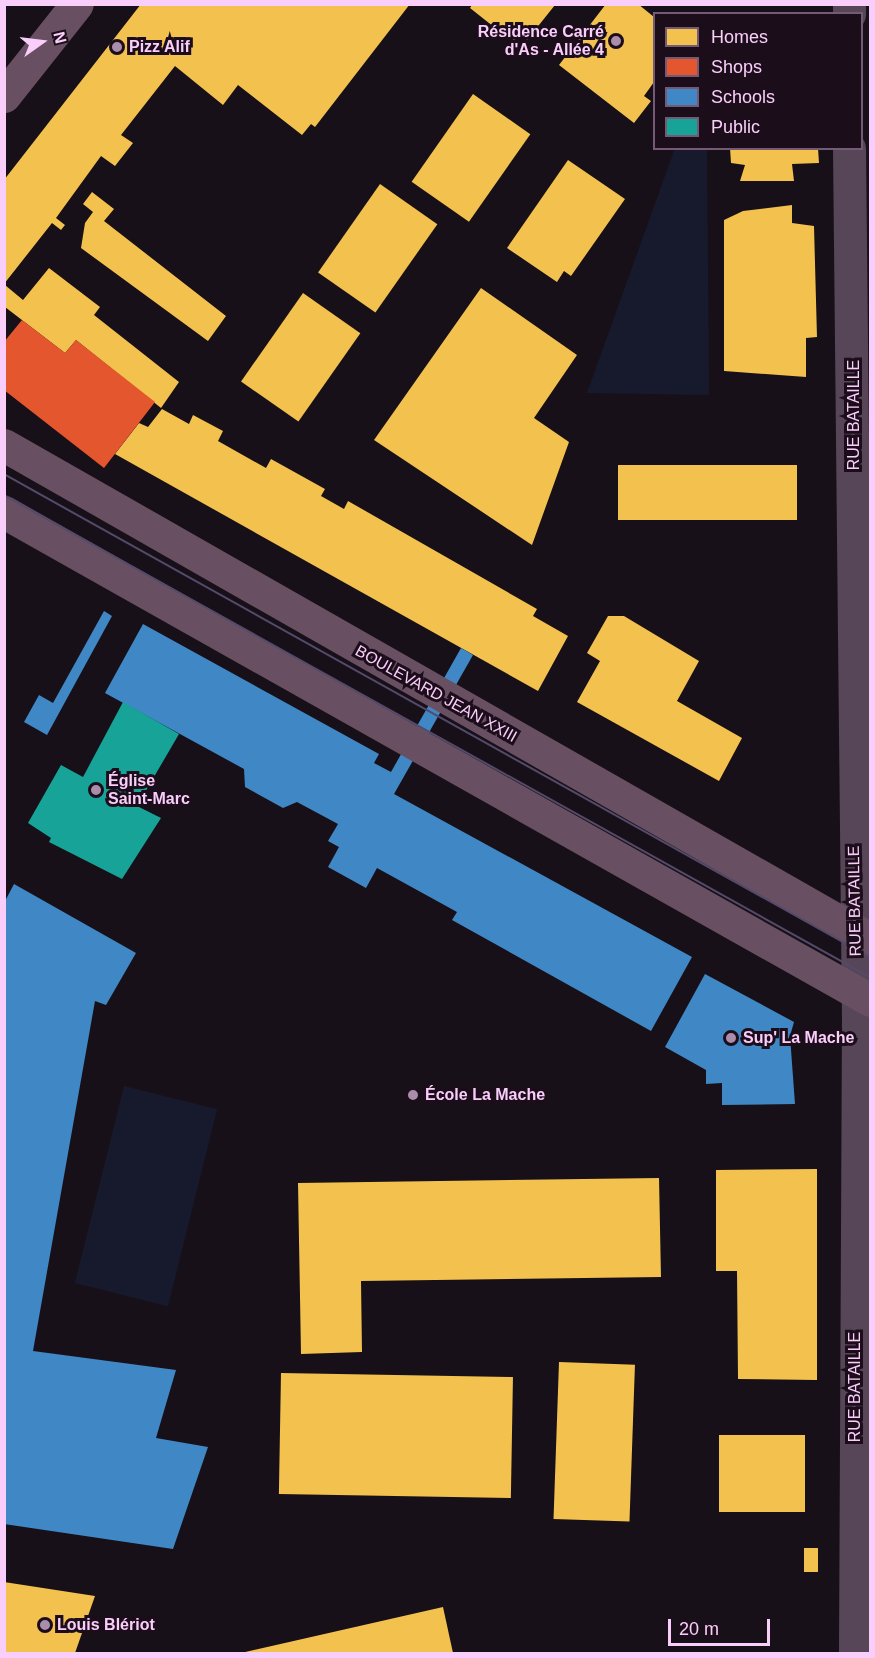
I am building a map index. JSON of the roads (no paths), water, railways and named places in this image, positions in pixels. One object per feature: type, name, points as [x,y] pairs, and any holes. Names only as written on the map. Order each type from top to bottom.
[{"type":"main road","points":[[4,96],[77,4]]},
{"type":"main road","name":"BOULEVARD JEAN XXIII","points":[[4,445],[863,934]]},
{"type":"main road","points":[[4,512],[863,995]]},
{"type":"street","name":"RUE BATAILLE","points":[[849,150],[863,934],[855,1653]]},
{"type":"tram line","points":[[4,474],[870,957]]},
{"type":"tram line","points":[[4,495],[870,977]]},
{"type":"place","name":"Résidence Carré d'As - Allée 4","points":[[616,41]]},
{"type":"place","name":"Pizz Alif","points":[[117,47]]},
{"type":"place","name":"Église Saint-Marc","points":[[96,790]]},
{"type":"place","name":"Sup' La Mache","points":[[731,1038]]},
{"type":"place","name":"École La Mache","points":[[413,1095]]},
{"type":"place","name":"Louis Blériot","points":[[45,1625]]}]
